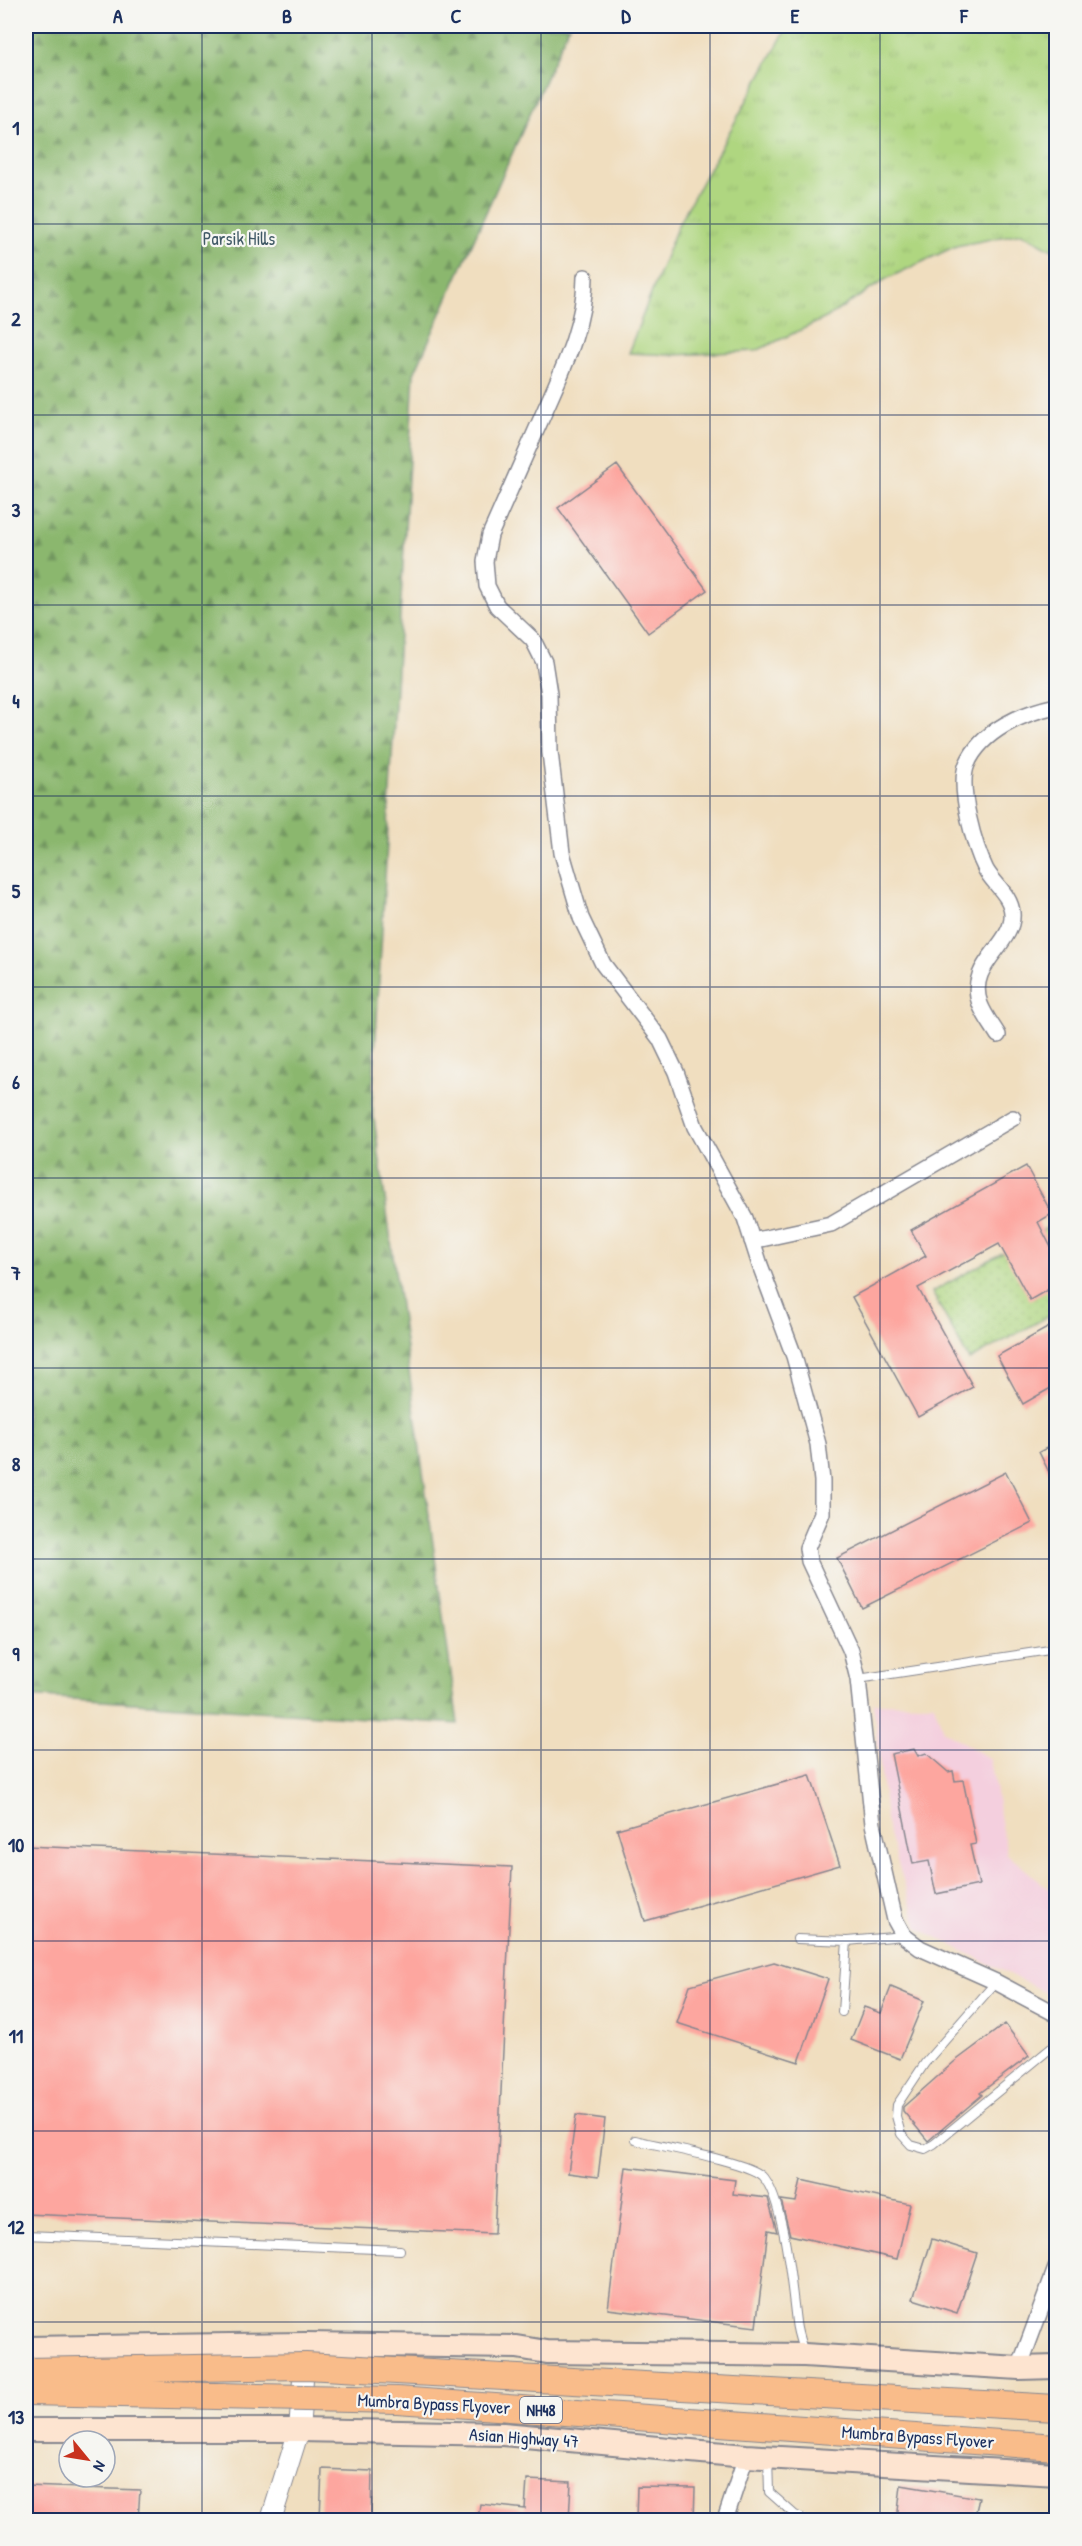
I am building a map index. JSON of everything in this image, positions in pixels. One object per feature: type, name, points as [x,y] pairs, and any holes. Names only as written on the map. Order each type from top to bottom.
[{"type":"highway","name":"Mumbra Bypass Flyover","points":[[26,2371],[306,2366],[1056,2408]]},
{"type":"highway","name":"Mumbra Bypass Flyover","points":[[26,2392],[397,2400],[1056,2447]]},
{"type":"main road","points":[[26,2348],[305,2344],[517,2346],[548,2352],[804,2355],[1019,2368],[1056,2367]]},
{"type":"main road","name":"Asian Highway 47","points":[[26,2430],[299,2430],[503,2434],[746,2456],[1056,2474]]},
{"type":"street","points":[[585,277],[585,294],[570,349],[490,535],[485,561],[487,586],[497,606],[534,640],[544,662],[549,694],[550,752],[562,853],[581,918],[603,964],[660,1039],[676,1072],[695,1127],[745,1218],[794,1356],[818,1444],[822,1481],[822,1513],[807,1548],[809,1561],[851,1651],[858,1679],[873,1824],[895,1920],[904,1935],[920,1948],[996,1982],[1056,2014]]},
{"type":"street","points":[[998,1035],[980,1003],[978,990],[980,974],[988,958],[1008,932],[1012,910],[987,871],[971,830],[964,780],[967,765],[974,752],[995,731],[1024,715],[1056,706]]},
{"type":"street","points":[[752,1242],[831,1224],[1013,1118]]},
{"type":"street","points":[[1019,2368],[1056,2268]]},
{"type":"street","points":[[271,2520],[299,2430],[305,2344]]},
{"type":"street","points":[[725,2520],[746,2456]]},
{"type":"lane","points":[[858,1679],[1056,1649]]},
{"type":"lane","points":[[797,1939],[847,1941],[904,1935]]},
{"type":"lane","points":[[842,2012],[847,1941]]},
{"type":"lane","points":[[996,1982],[925,2063],[901,2097],[897,2105],[898,2125],[911,2145],[925,2149],[934,2144],[1056,2044]]},
{"type":"lane","points":[[635,2140],[745,2166],[762,2176],[773,2194],[779,2216],[796,2325],[804,2355]]},
{"type":"lane","points":[[26,2235],[400,2250]]},
{"type":"lane","points":[[768,2457],[770,2492],[795,2515],[807,2520]]},
{"type":"shaded area","points":[[873,1703],[934,1704],[943,1730],[990,1759],[1007,1854],[1056,1895],[1056,1998],[918,1928],[887,1828]]},
{"type":"green space","name":"Parsik Hills","points":[[26,26],[569,26],[414,374],[372,1104],[458,1724],[26,1696]]},
{"type":"green space","points":[[788,26],[1056,26],[1056,252],[1022,233],[956,246],[886,279],[826,318],[756,351],[674,355],[628,353],[678,225]]},
{"type":"green space","points":[[1056,1223],[1056,1312],[969,1360],[932,1292]]},
{"type":"building","points":[[617,465],[707,590],[648,633],[558,508]]},
{"type":"building","points":[[1026,1166],[1052,1214],[1038,1222],[1056,1257],[1056,1285],[1030,1300],[999,1244],[918,1288],[973,1387],[918,1417],[852,1297],[926,1256],[911,1230]]},
{"type":"building","points":[[1056,1323],[1056,1385],[1023,1404],[997,1356]]},
{"type":"building","points":[[1056,1443],[1056,1486],[1039,1452]]},
{"type":"building","points":[[1006,1472],[1032,1523],[862,1608],[837,1558]]},
{"type":"building","points":[[914,1749],[918,1756],[926,1753],[948,1772],[953,1771],[955,1781],[963,1780],[976,1844],[970,1845],[979,1885],[936,1894],[929,1861],[913,1864],[891,1754]]},
{"type":"building","points":[[810,1775],[840,1865],[645,1921],[617,1829]]},
{"type":"building","points":[[26,1846],[512,1867],[494,2234],[26,2214]]},
{"type":"building","points":[[774,1962],[828,1979],[799,2062],[677,2023],[690,1985]]},
{"type":"building","points":[[891,1987],[924,2001],[900,2059],[851,2040],[864,2007],[881,2013]]},
{"type":"building","points":[[1005,2024],[1029,2056],[980,2093],[982,2095],[928,2141],[903,2111],[903,2107],[954,2062]]},
{"type":"building","points":[[576,2115],[605,2119],[598,2177],[568,2173]]},
{"type":"building","points":[[626,2167],[735,2180],[733,2194],[768,2198],[777,2232],[768,2230],[756,2327],[608,2309]]},
{"type":"building","points":[[801,2180],[910,2204],[897,2259],[790,2235],[781,2200],[796,2202]]},
{"type":"building","points":[[932,2239],[977,2253],[957,2313],[913,2299]]},
{"type":"building","points":[[322,2469],[372,2471],[371,2519],[320,2518]]},
{"type":"building","points":[[527,2480],[571,2482],[569,2520],[478,2520],[480,2504],[525,2509]]},
{"type":"building","points":[[901,2485],[979,2498],[974,2520],[897,2520]]},
{"type":"building","points":[[26,2486],[57,2487],[57,2489],[140,2490],[138,2520],[26,2517]]},
{"type":"building","points":[[637,2487],[695,2488],[694,2520],[636,2520]]}]
